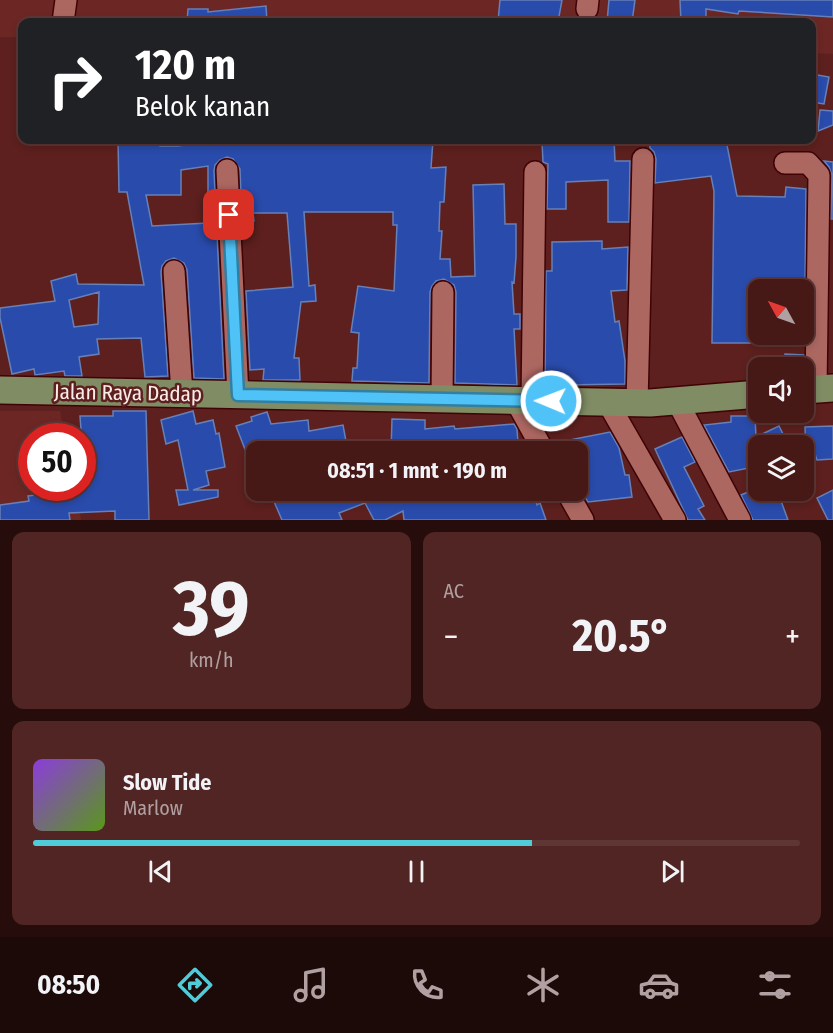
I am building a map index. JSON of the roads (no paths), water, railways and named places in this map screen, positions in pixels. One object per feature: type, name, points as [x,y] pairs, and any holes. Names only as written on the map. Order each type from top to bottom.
[{"type":"main road","name":"Jalan Raya Dadap","points":[[0,390],[608,403],[676,401],[748,395]]},
{"type":"street","points":[[64,18],[66,0]]},
{"type":"street","points":[[637,403],[643,159]]},
{"type":"street","points":[[785,163],[808,163],[819,175],[818,389]]},
{"type":"street","points":[[227,170],[238,395]]},
{"type":"street","points":[[535,171],[524,401],[540,441]]},
{"type":"street","points":[[174,271],[182,394]]},
{"type":"street","points":[[442,399],[443,292]]},
{"type":"street","points":[[676,401],[740,520]]},
{"type":"street","points":[[608,403],[675,520]]},
{"type":"street","points":[[572,501],[583,520]]}]
